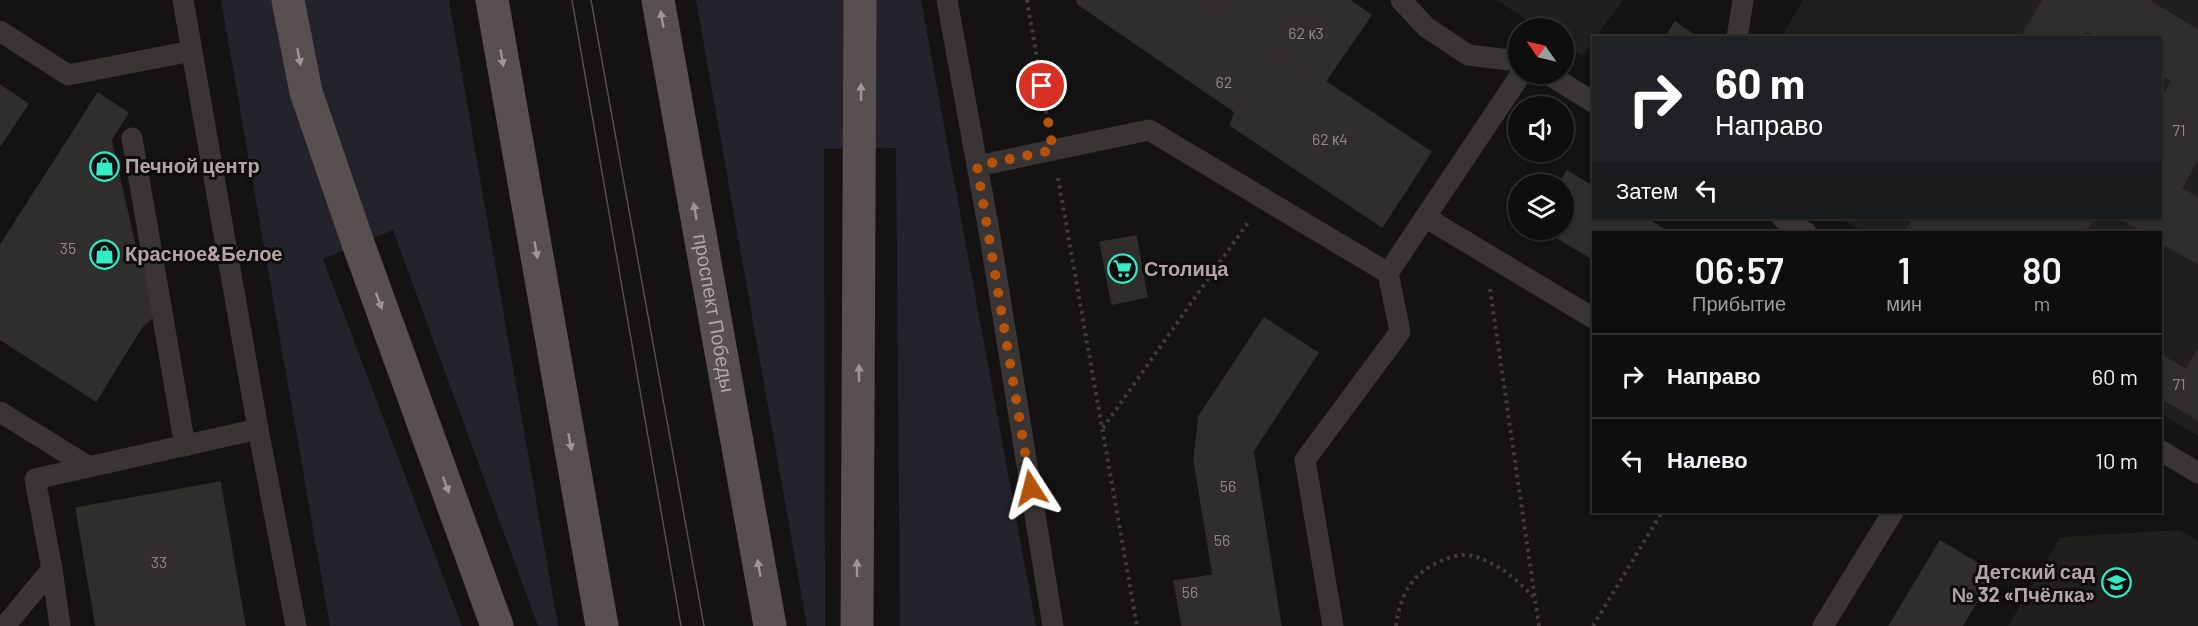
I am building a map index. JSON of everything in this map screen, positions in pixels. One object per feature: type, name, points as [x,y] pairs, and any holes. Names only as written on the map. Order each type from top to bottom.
[{"type":"main road","points":[[288,0],[306,92],[359,246],[497,626]]},
{"type":"main road","points":[[492,0],[602,626]]},
{"type":"main road","name":"проспект Победы","points":[[658,0],[770,626]]},
{"type":"main road","points":[[856,626],[861,150],[860,0]]},
{"type":"lane","points":[[183,0],[258,429],[296,626]]},
{"type":"lane","points":[[947,0],[977,166],[1053,626]]},
{"type":"lane","points":[[1401,0],[1426,27],[1468,56],[1508,60]]},
{"type":"lane","points":[[1737,36],[1743,0]]},
{"type":"lane","points":[[0,31],[68,75],[192,51]]},
{"type":"lane","points":[[1333,626],[1305,460],[1400,332],[1388,273],[1514,84]]},
{"type":"lane","points":[[1564,84],[1592,101]]},
{"type":"lane","points":[[977,166],[1149,130],[1388,273]]},
{"type":"lane","points":[[132,138],[185,446]]},
{"type":"lane","points":[[1425,217],[1592,317]]},
{"type":"lane","points":[[1784,219],[1804,231]]},
{"type":"lane","points":[[0,412],[89,467]]},
{"type":"lane","points":[[60,626],[35,479],[258,429]]},
{"type":"lane","points":[[2162,451],[2198,473]]},
{"type":"lane","points":[[1823,626],[1892,513]]},
{"type":"lane","points":[[5,626],[51,569]]},
{"type":"path","points":[[1027,0],[1137,626]]},
{"type":"path","points":[[1102,428],[1264,199]]},
{"type":"path","points":[[1484,252],[1539,626]]},
{"type":"path","points":[[1593,626],[1661,513]]},
{"type":"path","points":[[1396,626],[1398,608],[1410,583],[1426,567],[1454,556],[1472,556],[1499,567],[1535,598]]},
{"type":"shaded area","points":[[221,0],[449,0],[558,626],[538,626],[393,230],[323,259],[462,626],[330,626]]},
{"type":"shaded area","points":[[696,0],[921,0],[1036,626],[900,626],[896,148],[824,149],[825,626],[807,626]]},
{"type":"shaded area","points":[[1496,0],[1623,0],[1597,36],[1592,36],[1592,42],[1582,56],[1574,51],[1574,18],[1524,18]]},
{"type":"shaded area","points":[[1803,0],[2198,0],[2198,436],[2162,414],[2162,231],[1862,231],[1841,219],[2162,219],[2162,36],[1782,36]]},
{"type":"shaded area","name":"Детский сад № 32 «Пчёлка»","points":[[2180,530],[2198,541],[2198,626],[2008,626],[2060,537]]},
{"type":"building","points":[[1077,0],[1205,0],[1280,51],[1235,112],[1078,4]]},
{"type":"building","points":[[1205,0],[1349,0],[1371,15],[1325,82]]},
{"type":"building","points":[[2043,0],[2148,0],[2198,30],[2198,159],[2181,188],[2198,198],[2198,264],[2162,243],[2162,231],[2143,231],[2121,219],[2162,219],[2162,98],[2172,81],[2162,75],[2162,36],[2096,36],[2086,30],[2083,36],[2022,36]]},
{"type":"building","points":[[1675,22],[1695,36],[1666,36]]},
{"type":"building","points":[[1280,51],[1431,152],[1382,227],[1230,125],[1235,112]]},
{"type":"building","points":[[0,85],[28,104],[0,146]]},
{"type":"building","points":[[98,93],[128,113],[111,140],[136,250],[152,270],[156,314],[141,328],[96,401],[0,339],[0,246]]},
{"type":"building","points":[[1574,175],[1592,186],[1592,219],[1646,219],[1667,231],[1592,231],[1592,258],[1561,240],[1574,240]]},
{"type":"building","points":[[1913,219],[2093,219],[2086,231],[1906,231]]},
{"type":"building","points":[[1136,236],[1147,297],[1112,304],[1100,242]]},
{"type":"building","points":[[1264,318],[1318,353],[1253,451],[1281,626],[1182,626],[1174,581],[1213,575],[1194,460],[1199,416]]},
{"type":"building","points":[[2198,350],[2198,420],[2162,398],[2162,355],[2186,370]]},
{"type":"building","points":[[220,482],[245,626],[96,626],[76,508]]},
{"type":"building","points":[[1940,541],[1994,573],[1962,626],[1889,626]]},
{"type":"tram line","points":[[572,0],[681,626]]},
{"type":"tram line","points":[[591,0],[704,626]]},
{"type":"place","name":"Печной центр","points":[[104,166]]},
{"type":"place","name":"Красное&Белое","points":[[104,254]]},
{"type":"place","name":"Столица","points":[[1123,269]]},
{"type":"place","name":"Детский сад № 32 «Пчёлка»","points":[[2116,583]]},
{"type":"route","points":[[1031,488],[977,166],[1053,150],[1042,86]]}]
